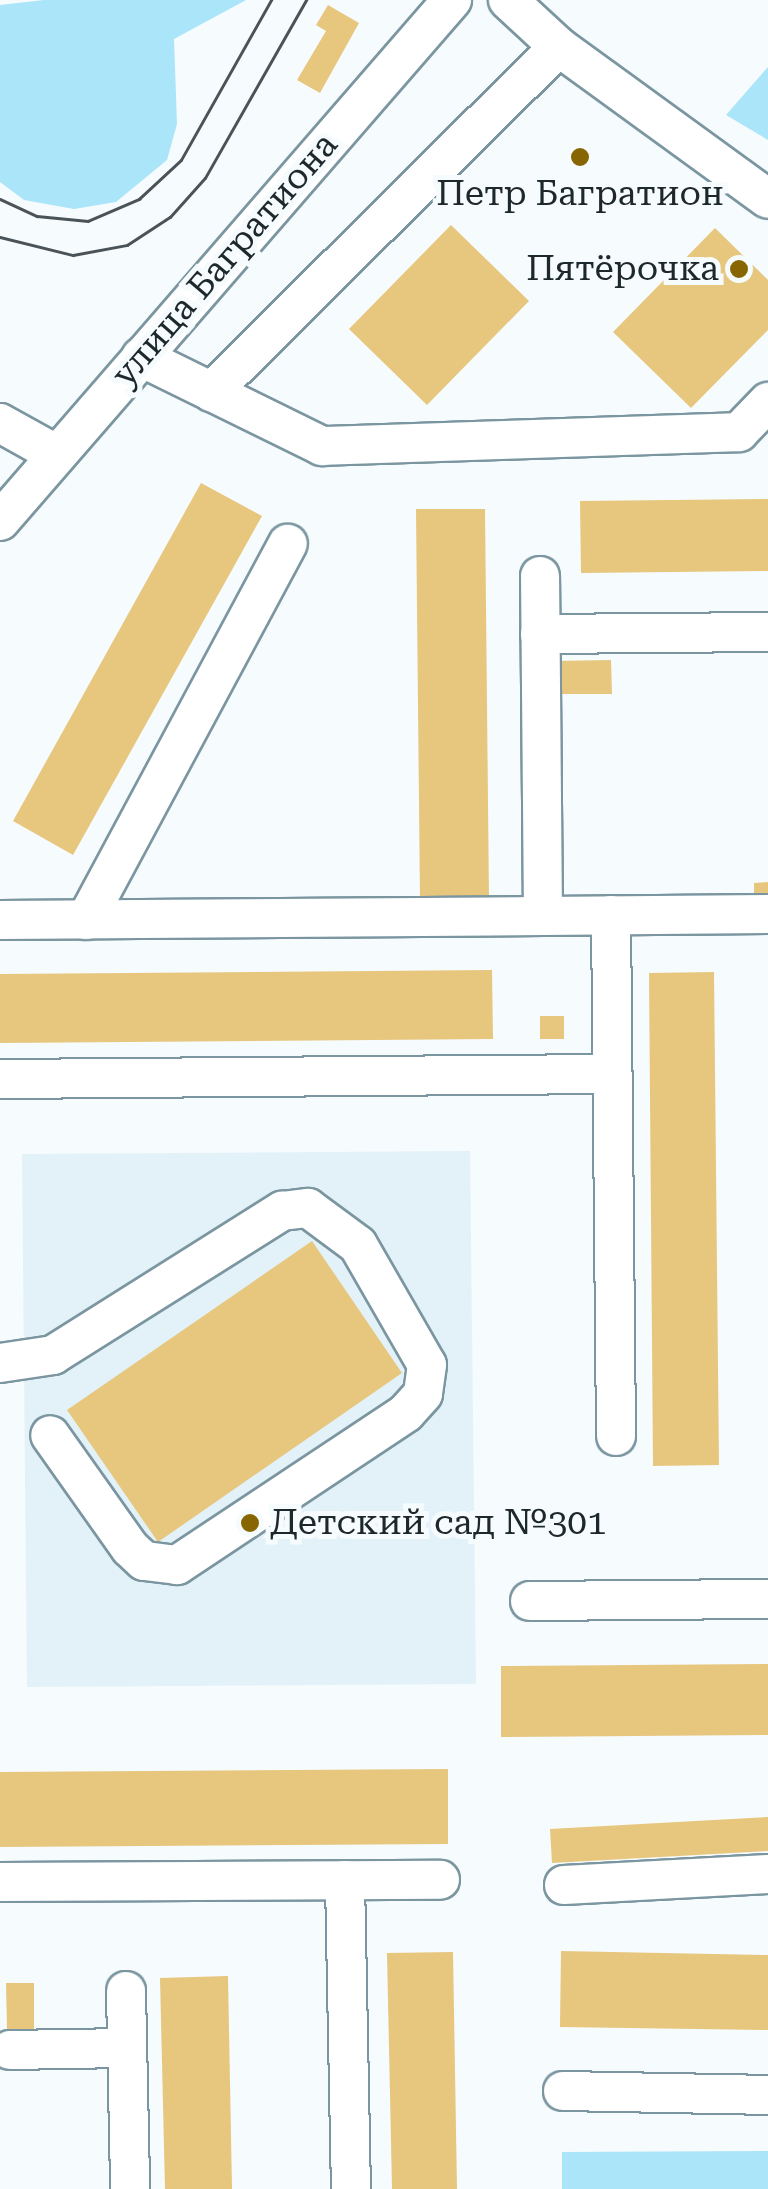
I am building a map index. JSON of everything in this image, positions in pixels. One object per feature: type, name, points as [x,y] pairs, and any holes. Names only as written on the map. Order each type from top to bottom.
[{"type":"street","name":"улица Багратиона","points":[[0,521],[452,0]]},
{"type":"street","points":[[508,0],[559,47],[768,199]]},
{"type":"street","points":[[212,392],[559,47]]},
{"type":"street","points":[[140,357],[322,446],[739,432],[768,402]]},
{"type":"street","points":[[0,424],[56,454]]},
{"type":"street","points":[[86,920],[288,544]]},
{"type":"street","points":[[540,576],[543,916]]},
{"type":"street","points":[[540,634],[768,632]]},
{"type":"street","points":[[0,920],[768,914]]},
{"type":"street","points":[[610,916],[616,1436]]},
{"type":"street","points":[[0,1080],[612,1074]]},
{"type":"street","points":[[0,1364],[53,1354],[282,1211],[308,1208],[358,1246],[426,1365],[423,1394],[406,1414],[178,1565],[144,1562],[130,1548],[50,1435]]},
{"type":"street","points":[[530,1600],[768,1599]]},
{"type":"street","points":[[564,1885],[768,1874]]},
{"type":"street","points":[[345,1880],[350,2189]]},
{"type":"street","points":[[0,1882],[440,1880]]},
{"type":"street","points":[[126,1991],[130,2189]]},
{"type":"street","points":[[10,2050],[127,2048]]},
{"type":"street","points":[[563,2091],[768,2095]]},
{"type":"shaded area","points":[[44,0],[246,0],[174,39],[177,124],[167,160],[116,202],[74,209],[24,200],[0,182],[0,5]]},
{"type":"shaded area","points":[[768,67],[768,140],[726,115]]},
{"type":"shaded area","name":"Детский сад №301","points":[[470,1151],[476,1684],[27,1687],[22,1154]]},
{"type":"shaded area","points":[[768,2151],[768,2189],[562,2189],[562,2152]]},
{"type":"building","points":[[328,5],[359,23],[320,93],[297,80],[326,31],[316,25]]},
{"type":"building","points":[[451,225],[529,301],[427,405],[349,329]]},
{"type":"building","points":[[715,228],[768,280],[768,330],[691,408],[613,332]]},
{"type":"building","points":[[201,483],[262,516],[73,855],[13,821]]},
{"type":"building","points":[[768,499],[768,571],[581,573],[580,501]]},
{"type":"building","points":[[416,509],[485,509],[489,900],[420,900]]},
{"type":"building","points":[[611,660],[612,694],[554,694],[554,661]]},
{"type":"building","points":[[768,882],[768,903],[754,903],[754,883]]},
{"type":"building","points":[[492,970],[493,1039],[0,1043],[0,974]]},
{"type":"building","points":[[714,972],[719,1465],[653,1466],[649,973]]},
{"type":"building","points":[[540,1016],[564,1016],[564,1039],[540,1039]]},
{"type":"building","points":[[312,1241],[402,1373],[158,1542],[67,1410]]},
{"type":"building","points":[[768,1664],[768,1735],[501,1737],[501,1666]]},
{"type":"building","points":[[448,1769],[448,1844],[0,1847],[0,1772]]},
{"type":"building","points":[[768,1817],[768,1851],[552,1863],[550,1829]]},
{"type":"building","points":[[561,1951],[768,1955],[768,2030],[560,2027]]},
{"type":"building","points":[[453,1952],[457,2189],[392,2189],[387,1953]]},
{"type":"building","points":[[228,1976],[232,2189],[165,2189],[160,1978]]},
{"type":"building","points":[[6,1983],[34,1983],[34,2029],[7,2030]]},
{"type":"tram line","points":[[0,199],[37,216],[88,221],[139,199],[181,160],[271,0]]},
{"type":"tram line","points":[[0,237],[73,255],[127,245],[170,217],[205,178],[306,0]]},
{"type":"place","name":"Петр Багратион","points":[[580,157]]},
{"type":"place","name":"Пятёрочка","points":[[739,269]]},
{"type":"place","name":"Детский сад №301","points":[[250,1523]]}]
